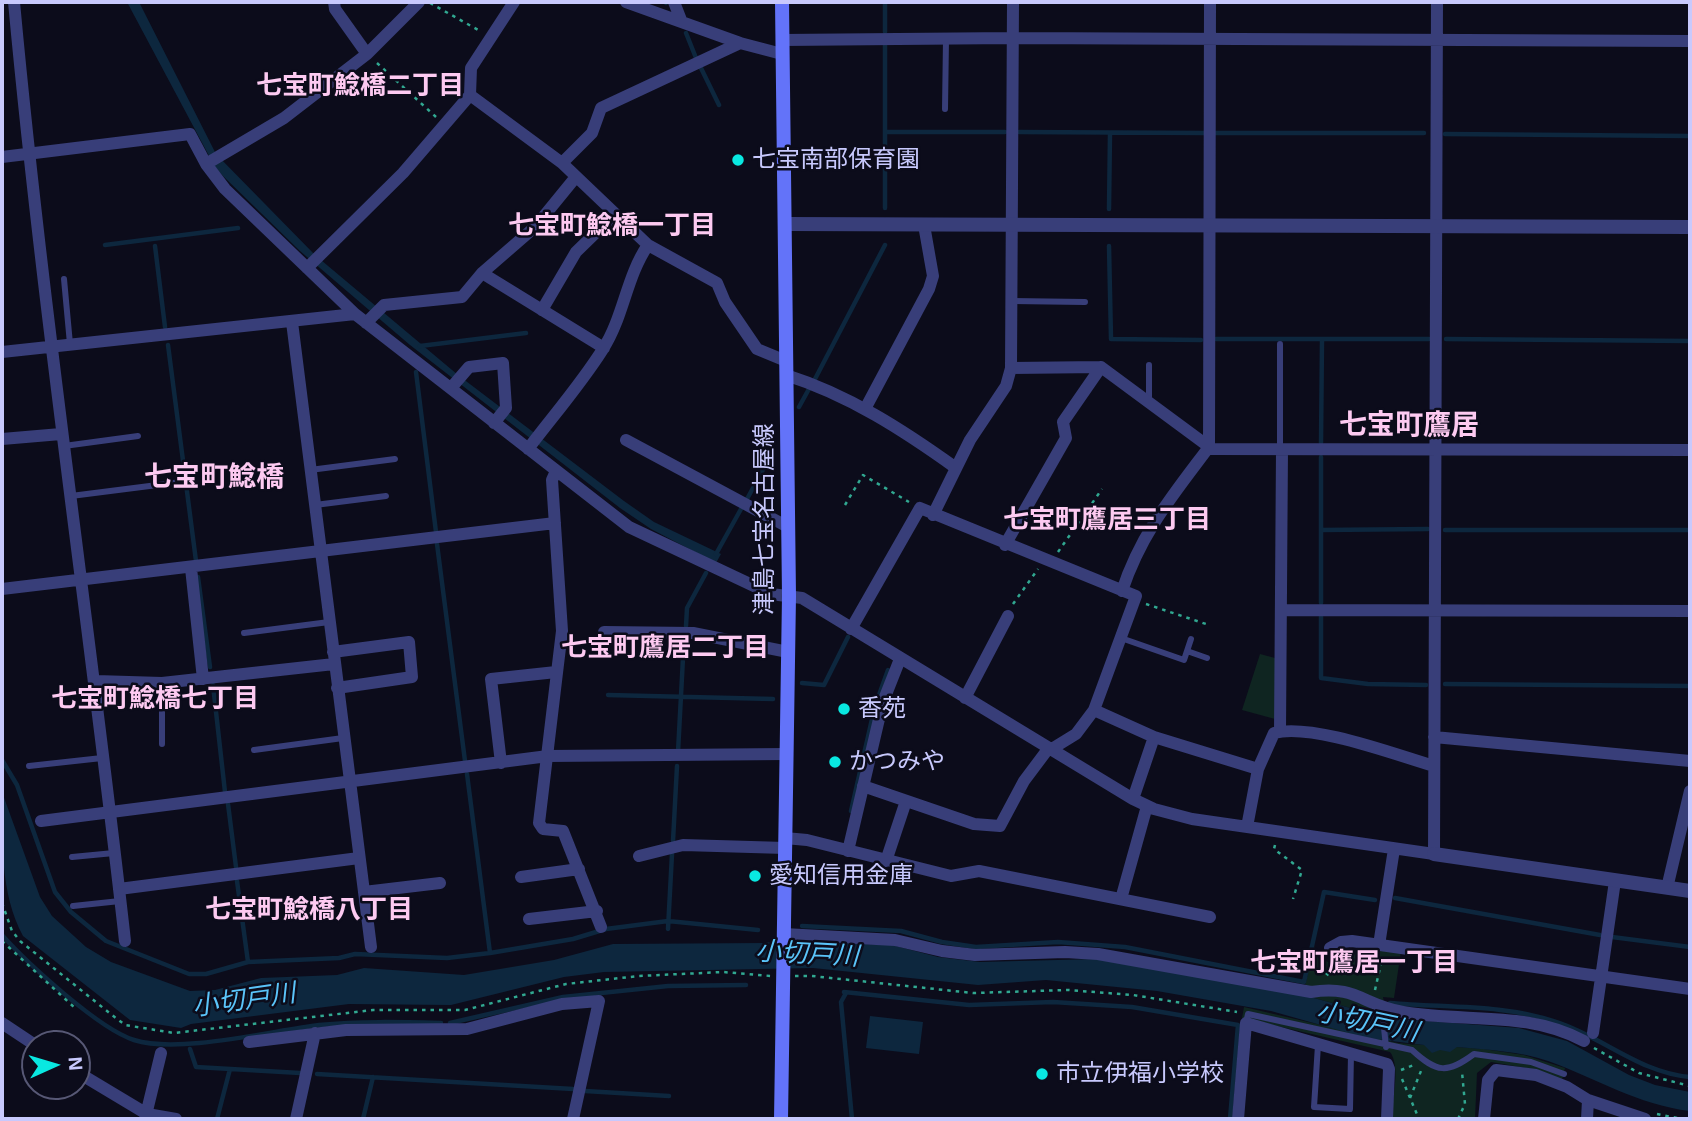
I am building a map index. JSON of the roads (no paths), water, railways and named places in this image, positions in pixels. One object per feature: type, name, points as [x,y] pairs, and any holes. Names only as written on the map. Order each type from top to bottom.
[{"type":"main road","name":"津島七宝名古屋線","points":[[781,1119],[789,596],[782,2]]},
{"type":"street","points":[[2,4],[15,2],[28,153],[69,496],[96,681],[102,758],[125,941]]},
{"type":"street","points":[[334,2],[335,9],[367,54]]},
{"type":"street","points":[[213,161],[284,118],[367,54],[419,2]]},
{"type":"street","points":[[313,262],[403,173],[470,95],[471,68],[514,2]]},
{"type":"street","points":[[626,2],[740,43],[782,47],[946,38],[1690,41]]},
{"type":"street","points":[[674,2],[681,20]]},
{"type":"street","points":[[933,515],[970,440],[1006,386],[1011,368],[1013,2]]},
{"type":"street","points":[[1122,591],[1133,555],[1167,500],[1209,447],[1210,2]]},
{"type":"street","points":[[1434,854],[1437,2]]},
{"type":"street","points":[[562,163],[592,133],[601,108],[740,43]]},
{"type":"street","points":[[470,95],[562,163],[648,245],[717,283],[725,302],[757,349],[786,368],[909,435],[956,468]]},
{"type":"street","points":[[2,157],[190,134],[213,161],[225,189],[313,262],[355,314]]},
{"type":"street","points":[[2,352],[355,314],[373,315],[463,297],[482,273],[535,227],[575,178]]},
{"type":"street","points":[[542,310],[576,252],[615,214]]},
{"type":"street","points":[[785,224],[1690,227]]},
{"type":"street","points":[[865,409],[929,289],[933,276],[924,225]]},
{"type":"street","points":[[533,443],[604,348],[618,318],[634,265],[648,245]]},
{"type":"street","points":[[482,273],[604,348]]},
{"type":"street","points":[[373,315],[533,443],[556,471],[629,527],[771,594],[802,598],[1147,806],[1192,819],[1690,891]]},
{"type":"street","points":[[292,322],[371,947]]},
{"type":"street","points":[[457,381],[469,367],[503,363],[500,416]]},
{"type":"street","points":[[1011,368],[1101,367],[1209,447],[1690,450]]},
{"type":"street","points":[[1005,545],[1066,438],[1063,422],[1101,367]]},
{"type":"street","points":[[2,439],[62,440]]},
{"type":"street","points":[[626,440],[788,527]]},
{"type":"street","points":[[1280,731],[1281,449]]},
{"type":"street","points":[[556,471],[552,480],[562,631],[539,823],[543,829],[563,831],[597,911],[601,927]]},
{"type":"street","points":[[851,629],[920,508],[1005,545],[1136,596],[1094,710],[1076,734],[1049,749],[1024,780],[1000,826],[974,824],[863,786]]},
{"type":"street","points":[[2,589],[555,523]]},
{"type":"street","points":[[191,568],[203,679]]},
{"type":"street","points":[[1281,610],[1690,611]]},
{"type":"street","points":[[965,698],[1008,616]]},
{"type":"street","points":[[604,632],[693,633],[788,652]]},
{"type":"street","points":[[96,681],[162,683],[203,679],[333,658],[409,642],[412,677],[337,688]]},
{"type":"street","points":[[848,850],[883,702],[901,659]]},
{"type":"street","points":[[500,763],[491,680],[556,672]]},
{"type":"street","points":[[1094,710],[1154,737],[1258,769]]},
{"type":"street","points":[[1247,827],[1258,769],[1274,733],[1280,731],[1333,737],[1434,766]]},
{"type":"street","points":[[1133,799],[1154,737]]},
{"type":"street","points":[[1434,737],[1690,761]]},
{"type":"street","points":[[41,821],[548,756],[786,754]]},
{"type":"street","points":[[1667,888],[1685,836],[1690,791]]},
{"type":"street","points":[[886,860],[905,801]]},
{"type":"street","points":[[1121,899],[1147,806]]},
{"type":"street","points":[[639,856],[683,845],[785,843],[848,850],[951,876],[979,871],[1210,918]]},
{"type":"street","points":[[1382,945],[1394,849]]},
{"type":"street","points":[[120,895],[359,858]]},
{"type":"street","points":[[521,877],[579,869]]},
{"type":"street","points":[[784,936],[895,940],[975,955],[1065,951],[1098,954],[1311,992],[1346,990],[1382,1010],[1520,1020],[1588,1037],[1601,976],[1615,881]]},
{"type":"street","points":[[364,892],[440,883]]},
{"type":"street","points":[[529,919],[597,911]]},
{"type":"street","points":[[1330,948],[1341,942],[1382,945],[1690,989]]},
{"type":"street","points":[[248,1042],[377,1028],[433,1031],[467,1029],[562,1004],[599,1001],[573,1119]]},
{"type":"street","points":[[1238,1119],[1247,1018],[1387,1063],[1390,1069],[1387,1119]]},
{"type":"street","points":[[3,1028],[21,1038]]},
{"type":"street","points":[[296,1119],[315,1033]]},
{"type":"street","points":[[146,1117],[161,1053]]},
{"type":"street","points":[[1484,1119],[1488,1080],[1496,1070],[1536,1074],[1567,1087],[1588,1100],[1645,1119]]},
{"type":"street","points":[[91,1081],[146,1117],[176,1119]]},
{"type":"street","points":[[1587,1119],[1588,1100]]},
{"type":"lane","points":[[944,109],[946,38]]},
{"type":"lane","points":[[64,279],[70,344]]},
{"type":"lane","points":[[1012,301],[1085,302]]},
{"type":"lane","points":[[1280,344],[1281,449]]},
{"type":"lane","points":[[1149,365],[1149,402]]},
{"type":"lane","points":[[62,440],[138,436]]},
{"type":"lane","points":[[310,470],[395,459]]},
{"type":"lane","points":[[69,496],[181,482]]},
{"type":"lane","points":[[315,505],[386,496]]},
{"type":"lane","points":[[244,633],[329,622]]},
{"type":"lane","points":[[1121,638],[1184,660],[1191,639]]},
{"type":"lane","points":[[1187,651],[1207,657]]},
{"type":"lane","points":[[162,683],[162,744]]},
{"type":"lane","points":[[254,750],[343,738]]},
{"type":"lane","points":[[29,766],[102,758]]},
{"type":"lane","points":[[72,857],[114,853]]},
{"type":"lane","points":[[74,906],[120,895]]},
{"type":"lane","points":[[1382,1010],[1386,1045]]},
{"type":"lane","points":[[1247,1018],[1412,1051],[1425,1062],[1443,1069],[1461,1064],[1474,1054],[1531,1062],[1564,1074]]},
{"type":"lane","points":[[1318,1043],[1314,1107],[1350,1109],[1351,1052]]},
{"type":"water","points":[[127,2],[139,2],[216,154],[315,255],[458,375],[624,501],[654,522],[721,554],[716,563],[651,529],[620,508],[410,345],[300,251],[215,167]]},
{"type":"water","name":"小切戸川","points":[[2,792],[40,897],[52,916],[86,947],[111,962],[190,991],[215,990],[261,978],[337,975],[364,968],[464,975],[554,960],[613,944],[765,943],[796,938],[808,942],[892,945],[938,957],[980,962],[1095,959],[1303,995],[1387,1018],[1519,1028],[1567,1041],[1629,1075],[1655,1085],[1690,1092],[1690,1111],[1635,1097],[1548,1061],[1526,1055],[1457,1047],[1450,1052],[1440,1050],[1432,1053],[1424,1045],[1367,1038],[1271,1011],[1157,991],[1046,980],[978,985],[813,968],[604,972],[564,977],[451,1005],[349,1004],[191,1024],[181,1028],[130,1020],[23,936],[15,919],[6,884]]},
{"type":"water","points":[[870,1016],[923,1022],[919,1054],[866,1048]]},
{"type":"waterway","points":[[885,2],[885,32]]},
{"type":"waterway","points":[[686,33],[696,58]]},
{"type":"waterway","points":[[885,44],[885,208]]},
{"type":"waterway","points":[[700,66],[719,105]]},
{"type":"waterway","points":[[886,132],[1005,132]]},
{"type":"waterway","points":[[1019,132],[1204,133]]},
{"type":"waterway","points":[[1109,209],[1110,133]]},
{"type":"waterway","points":[[1215,133],[1424,133]]},
{"type":"waterway","points":[[1445,134],[1690,136]]},
{"type":"waterway","points":[[105,245],[238,228]]},
{"type":"waterway","points":[[815,379],[885,245]]},
{"type":"waterway","points":[[155,246],[165,327]]},
{"type":"waterway","points":[[1109,246],[1111,339],[1201,340]]},
{"type":"waterway","points":[[420,346],[526,333]]},
{"type":"waterway","points":[[1216,339],[1429,339]]},
{"type":"waterway","points":[[1321,443],[1322,339]]},
{"type":"waterway","points":[[1446,339],[1690,341]]},
{"type":"waterway","points":[[168,345],[196,561]]},
{"type":"waterway","points":[[416,372],[436,532]]},
{"type":"waterway","points":[[799,407],[810,387]]},
{"type":"waterway","points":[[747,499],[771,455]]},
{"type":"waterway","points":[[1321,457],[1321,603]]},
{"type":"waterway","points":[[716,554],[741,509]]},
{"type":"waterway","points":[[1321,530],[1428,529]]},
{"type":"waterway","points":[[1445,530],[1690,530]]},
{"type":"waterway","points":[[437,544],[465,761]]},
{"type":"waterway","points":[[686,626],[687,608],[706,573]]},
{"type":"waterway","points":[[198,577],[210,667]]},
{"type":"waterway","points":[[1321,616],[1321,678],[1368,684],[1426,685]]},
{"type":"waterway","points":[[802,683],[824,685],[848,637]]},
{"type":"waterway","points":[[678,752],[684,639]]},
{"type":"waterway","points":[[851,811],[875,706],[888,670]]},
{"type":"waterway","points":[[1445,684],[1690,686]]},
{"type":"waterway","points":[[213,685],[225,792]]},
{"type":"waterway","points":[[608,695],[773,699]]},
{"type":"waterway","name":"小切戸川","points":[[2,760],[17,785],[55,892],[71,912],[106,941],[189,974],[206,974],[248,962],[339,958],[355,954],[447,958],[573,939],[606,929],[668,921],[758,930]]},
{"type":"waterway","points":[[673,841],[677,766]]},
{"type":"waterway","points":[[467,774],[490,953]]},
{"type":"waterway","points":[[228,804],[236,867]]},
{"type":"waterway","points":[[668,929],[672,854]]},
{"type":"waterway","points":[[237,881],[248,962]]},
{"type":"waterway","points":[[802,926],[901,931],[942,942],[976,947],[1058,942],[1125,947],[1304,982],[1324,892],[1375,900]]},
{"type":"waterway","points":[[1395,898],[1600,935]]},
{"type":"waterway","points":[[2,935],[46,978],[102,1023],[134,1040],[153,1044],[199,1043],[319,1025],[441,1023]]},
{"type":"waterway","points":[[1612,937],[1690,947]]},
{"type":"waterway","points":[[450,1023],[563,997],[668,986],[746,985]]},
{"type":"waterway","points":[[844,992],[969,1005],[1053,1002],[1132,1007],[1238,1025],[1230,1119]]},
{"type":"waterway","points":[[846,993],[841,1002],[852,1119]]},
{"type":"waterway","name":"小切戸川","points":[[1390,1003],[1495,1009],[1536,1016],[1590,1036],[1655,1069],[1690,1077]]},
{"type":"waterway","points":[[190,1049],[196,1067],[300,1073]]},
{"type":"waterway","points":[[217,1119],[230,1069]]},
{"type":"waterway","points":[[317,1074],[573,1089]]},
{"type":"waterway","points":[[363,1119],[373,1077]]},
{"type":"waterway","points":[[585,1091],[669,1096]]},
{"type":"place","name":"七宝南部保育園","points":[[738,160]]},
{"type":"place","name":"香苑","points":[[844,709]]},
{"type":"place","name":"かつみや","points":[[835,762]]},
{"type":"place","name":"愛知信用金庫","points":[[755,876]]},
{"type":"place","name":"市立伊福小学校","points":[[1042,1074]]},
{"type":"district","name":"七宝町鯰橋二丁目","points":[[360,87]]},
{"type":"district","name":"七宝町鯰橋一丁目","points":[[612,227]]},
{"type":"district","name":"七宝町鷹居","points":[[1409,426]]},
{"type":"district","name":"七宝町鯰橋","points":[[214,478]]},
{"type":"district","name":"七宝町鷹居三丁目","points":[[1107,521]]},
{"type":"district","name":"七宝町鷹居二丁目","points":[[665,649]]},
{"type":"district","name":"七宝町鯰橋七丁目","points":[[155,700]]},
{"type":"district","name":"七宝町鯰橋八丁目","points":[[309,911]]},
{"type":"district","name":"七宝町鷹居一丁目","points":[[1354,964]]}]
